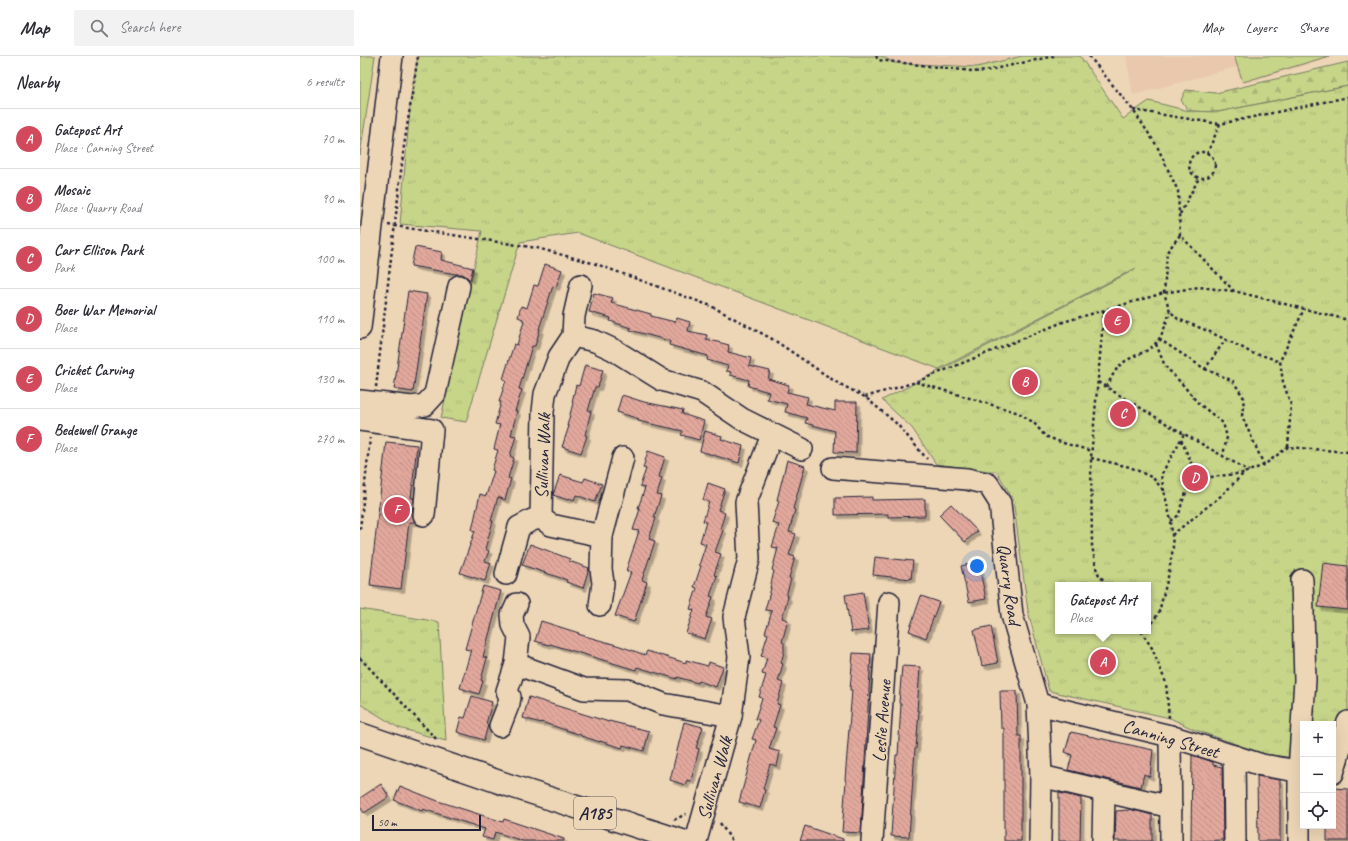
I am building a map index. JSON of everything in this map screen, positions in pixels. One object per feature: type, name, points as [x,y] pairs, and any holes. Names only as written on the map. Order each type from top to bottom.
[{"type":"main road","name":"A185","points":[[360,719],[369,725],[508,785]]},
{"type":"main road","name":"A185","points":[[360,734],[508,785],[682,841]]},
{"type":"street","points":[[360,328],[392,56]]},
{"type":"street","points":[[581,285],[573,326],[595,341],[614,350],[662,380],[702,392],[742,419],[802,449]]},
{"type":"street","points":[[366,411],[412,408],[425,405],[435,394],[459,286]]},
{"type":"street","name":"Sullivan Walk","points":[[573,326],[545,394],[543,412],[541,518],[551,525],[602,536]]},
{"type":"street","points":[[366,411],[432,430],[424,515]]},
{"type":"street","name":"Sullivan Walk","points":[[696,841],[731,716],[739,657],[734,617],[749,559],[746,502],[772,435]]},
{"type":"street","points":[[600,605],[603,583],[601,569],[602,536],[623,458]]},
{"type":"street","name":"Quarry Road","points":[[833,468],[967,479],[988,484],[1000,503],[1012,615],[1038,704],[1041,776],[1040,841]]},
{"type":"street","points":[[506,574],[519,527],[532,520],[541,518]]},
{"type":"street","points":[[1302,580],[1305,680],[1302,757]]},
{"type":"street","name":"Leslie Avenue","points":[[872,841],[889,602]]},
{"type":"street","points":[[500,726],[510,697],[507,691],[516,664],[519,637],[513,625],[512,615],[517,604]]},
{"type":"street","name":"Sullivan Walk","points":[[516,664],[584,689],[628,690],[663,704],[731,716]]},
{"type":"street","name":"Canning Street","points":[[1038,704],[1170,736],[1262,765],[1300,771]]},
{"type":"street","points":[[1336,764],[1348,722]]},
{"type":"street","points":[[1170,736],[1171,841]]},
{"type":"street","points":[[1234,756],[1235,841]]},
{"type":"street","points":[[1336,775],[1348,778]]},
{"type":"street","points":[[1041,776],[1171,807]]},
{"type":"street","points":[[1103,841],[1104,792]]},
{"type":"street","points":[[1299,841],[1300,793]]},
{"type":"path","points":[[360,529],[366,411],[395,226],[404,146],[418,56]]},
{"type":"path","points":[[876,56],[878,60],[980,72],[1054,56]]},
{"type":"path","points":[[1089,56],[1133,110],[1157,146],[1178,191],[1180,235],[1167,252],[1164,293],[1170,311],[1178,319],[1251,353],[1268,357],[1281,363]]},
{"type":"path","points":[[1133,110],[1220,124],[1348,97]]},
{"type":"path","points":[[1207,154],[1220,124]]},
{"type":"path","points":[[1199,153],[1207,154],[1213,159],[1215,167],[1211,175],[1199,178],[1192,173],[1190,161],[1199,153]]},
{"type":"path","points":[[1179,215],[1199,178]]},
{"type":"path","points":[[372,223],[537,248],[596,264],[711,306],[774,340],[836,382],[865,396],[897,424],[944,477]]},
{"type":"path","points":[[1180,235],[1234,291]]},
{"type":"path","points":[[865,396],[916,382],[1063,322],[1164,293],[1199,287],[1234,291],[1348,320]]},
{"type":"path","points":[[1288,446],[1291,405],[1283,382],[1280,360],[1304,308]]},
{"type":"path","points":[[1104,310],[1091,458],[1092,546],[1098,572],[1106,582]]},
{"type":"path","points":[[1107,387],[1123,362],[1156,344],[1170,311]]},
{"type":"path","points":[[1159,339],[1205,369],[1233,381],[1244,398],[1242,416],[1264,464]]},
{"type":"path","points":[[1205,369],[1225,340]]},
{"type":"path","points":[[1156,344],[1165,366],[1183,385],[1196,402],[1223,423],[1227,437],[1223,455]]},
{"type":"path","points":[[916,382],[1019,413],[1034,423],[1045,436],[1092,451]]},
{"type":"path","points":[[1098,382],[1249,471]]},
{"type":"path","points":[[1151,625],[1159,612],[1168,577],[1173,548],[1172,521],[1161,474],[1184,434]]},
{"type":"path","points":[[1181,440],[1191,462],[1192,468]]},
{"type":"path","points":[[1205,479],[1244,473],[1264,464],[1288,446],[1348,452]]},
{"type":"path","points":[[1091,458],[1130,467],[1153,478],[1164,491]]},
{"type":"path","points":[[1192,468],[1198,468],[1205,476],[1202,486],[1199,488],[1189,487],[1185,482],[1186,472],[1192,468]]},
{"type":"path","points":[[1172,535],[1222,495],[1244,473]]},
{"type":"path","points":[[1172,521],[1179,515],[1182,502],[1189,487]]},
{"type":"path","points":[[1145,635],[1152,648],[1166,683],[1170,736]]},
{"type":"path","points":[[360,658],[439,742]]},
{"type":"shaded area","points":[[881,56],[1022,56],[977,67],[895,63]]},
{"type":"shaded area","points":[[1126,56],[1338,56],[1242,84],[1236,67],[1133,95]]},
{"type":"green space","points":[[360,56],[375,56],[360,155]]},
{"type":"green space","points":[[418,56],[881,56],[895,63],[977,67],[1022,56],[1080,56],[1123,119],[1149,101],[1189,111],[1218,112],[1348,86],[1348,764],[1336,763],[1336,721],[1300,721],[1300,759],[1264,754],[1193,729],[1170,718],[1049,691],[1028,611],[1013,499],[997,472],[936,464],[912,428],[882,400],[1136,268],[939,369],[578,233],[520,242],[466,422],[441,418],[482,231],[400,224],[411,96]]},
{"type":"green space","points":[[1234,56],[1329,56],[1243,82]]},
{"type":"green space","points":[[1348,62],[1348,86],[1218,112],[1189,111],[1181,100],[1186,90],[1216,93]]},
{"type":"green space","points":[[360,609],[439,622],[446,741],[399,728],[360,704]]},
{"type":"building","points":[[415,247],[442,252],[441,260],[473,268],[470,280],[462,274],[411,266]]},
{"type":"building","points":[[545,264],[562,270],[556,287],[553,286],[535,346],[532,346],[519,389],[522,390],[515,411],[517,411],[511,435],[516,436],[510,456],[514,458],[508,478],[511,479],[505,500],[498,497],[491,521],[493,521],[485,549],[489,551],[485,561],[491,563],[485,581],[460,573],[475,531],[472,530],[480,494],[486,496],[494,471],[492,470],[498,450],[494,449],[500,425],[495,424],[501,402],[499,402],[506,380],[503,379],[514,344],[517,345],[524,321],[518,317],[521,306],[527,308],[534,285],[538,286]]},
{"type":"building","points":[[408,291],[427,294],[413,392],[394,389]]},
{"type":"building","points":[[594,293],[613,298],[611,303],[651,314],[651,316],[675,322],[677,318],[690,322],[688,331],[707,335],[706,339],[729,345],[728,352],[751,358],[749,366],[770,371],[768,379],[789,385],[787,392],[808,397],[806,404],[835,411],[835,402],[857,402],[856,453],[834,452],[835,431],[805,423],[807,418],[785,412],[787,404],[767,399],[769,392],[748,386],[749,380],[730,375],[731,372],[726,371],[728,366],[707,360],[708,356],[669,345],[670,341],[630,330],[631,328],[610,321],[611,318],[589,312]]},
{"type":"building","points":[[585,365],[603,370],[598,387],[595,387],[588,411],[591,411],[585,435],[587,436],[581,453],[562,447],[569,426],[567,426],[576,385],[579,386]]},
{"type":"building","points":[[622,395],[644,402],[683,410],[682,414],[704,421],[699,440],[681,435],[683,431],[638,421],[639,419],[617,412]]},
{"type":"building","points":[[705,431],[722,436],[721,439],[743,446],[739,463],[700,451]]},
{"type":"building","points":[[386,442],[417,445],[411,498],[414,498],[412,514],[415,522],[409,522],[401,589],[370,585]]},
{"type":"building","points":[[648,451],[665,457],[659,477],[662,478],[657,495],[661,496],[649,539],[655,541],[642,580],[647,582],[634,622],[615,616],[631,572],[626,571],[639,531],[633,530],[640,509],[638,508],[645,488],[640,486],[646,469],[643,468]]},
{"type":"building","points":[[787,460],[805,466],[793,509],[795,510],[789,532],[796,534],[789,555],[795,557],[789,578],[791,579],[786,596],[788,597],[782,618],[788,620],[782,642],[784,643],[784,652],[781,663],[783,664],[778,681],[783,683],[777,704],[780,705],[773,727],[776,728],[769,749],[780,752],[777,766],[770,764],[763,789],[765,790],[760,808],[739,802],[756,740],[752,739],[759,720],[755,719],[762,698],[759,697],[766,675],[762,674],[767,658],[761,656],[768,634],[765,633],[772,611],[765,610],[774,571],[772,570],[778,548],[772,547],[779,525],[772,523],[779,501],[777,500]]},
{"type":"building","points":[[560,475],[583,482],[585,478],[602,484],[595,502],[576,495],[574,500],[569,498],[568,500],[553,495]]},
{"type":"building","points":[[708,483],[725,489],[718,510],[725,513],[720,529],[723,530],[715,552],[721,554],[714,575],[717,576],[710,596],[713,597],[706,617],[712,619],[705,639],[686,633],[694,610],[690,609],[697,588],[694,587],[706,544],[700,542],[706,522],[703,521],[709,502],[703,500]]},
{"type":"building","points":[[872,497],[872,500],[925,499],[925,516],[888,517],[888,514],[835,515],[835,498]]},
{"type":"building","points":[[951,504],[977,531],[965,542],[939,515]]},
{"type":"building","points":[[530,544],[589,568],[583,588],[566,582],[567,580],[522,565]]},
{"type":"building","points":[[875,557],[913,561],[911,579],[873,575]]},
{"type":"building","points":[[978,562],[986,599],[969,602],[961,566]]},
{"type":"building","points":[[1323,563],[1348,566],[1348,610],[1318,607]]},
{"type":"building","points":[[483,586],[501,591],[483,657],[487,658],[479,694],[460,688],[471,650],[465,649]]},
{"type":"building","points":[[863,592],[869,630],[851,632],[845,595]]},
{"type":"building","points":[[921,596],[939,602],[926,638],[909,631]]},
{"type":"building","points":[[541,621],[645,655],[647,651],[686,663],[686,660],[708,666],[709,662],[723,667],[716,687],[699,681],[698,683],[677,677],[677,679],[637,667],[636,670],[550,644],[535,641]]},
{"type":"building","points":[[991,626],[998,663],[982,666],[974,630]]},
{"type":"building","points":[[853,653],[871,654],[861,833],[842,832],[852,690],[850,690]]},
{"type":"building","points":[[902,666],[920,667],[917,711],[919,711],[909,837],[891,836],[896,755],[898,755],[901,704],[899,703]]},
{"type":"building","points":[[1000,691],[1017,691],[1018,736],[1021,736],[1021,841],[1004,841],[1004,728],[1001,728]]},
{"type":"building","points":[[472,696],[492,702],[486,724],[488,725],[484,740],[457,732],[461,717],[465,718]]},
{"type":"building","points":[[529,697],[609,722],[649,731],[644,751],[623,745],[622,748],[600,742],[541,722],[523,718]]},
{"type":"building","points":[[684,722],[703,727],[696,748],[699,749],[691,781],[687,780],[685,785],[670,780]]},
{"type":"building","points":[[1071,732],[1153,750],[1150,777],[1144,774],[1141,787],[1068,770],[1072,755],[1065,752]]},
{"type":"building","points":[[1192,755],[1213,762],[1213,765],[1222,767],[1223,840],[1191,841]]},
{"type":"building","points":[[1257,776],[1280,780],[1280,841],[1258,841]]},
{"type":"building","points":[[381,784],[389,797],[364,813],[360,807],[360,798]]},
{"type":"building","points":[[400,786],[438,801],[503,822],[504,819],[564,839],[564,841],[523,841],[495,832],[493,840],[482,837],[485,829],[423,809],[422,811],[394,800]]},
{"type":"building","points":[[1336,788],[1348,789],[1348,841],[1327,841],[1327,829],[1336,829]]},
{"type":"building","points":[[1059,793],[1081,798],[1080,841],[1059,841]]},
{"type":"building","points":[[1130,809],[1152,815],[1152,841],[1115,841],[1116,811]]},
{"type":"building","points":[[805,826],[843,839],[843,841],[800,841]]},
{"type":"place","name":"Cricket Carving","points":[[1117,321]]},
{"type":"place","name":"Mosaic","points":[[1025,382]]},
{"type":"place","name":"Carr Ellison Park","points":[[1123,414]]},
{"type":"place","name":"Boer War Memorial","points":[[1195,478]]},
{"type":"place","name":"Bedewell Grange","points":[[397,510]]},
{"type":"place","name":"Gatepost Art","points":[[1103,662]]}]
